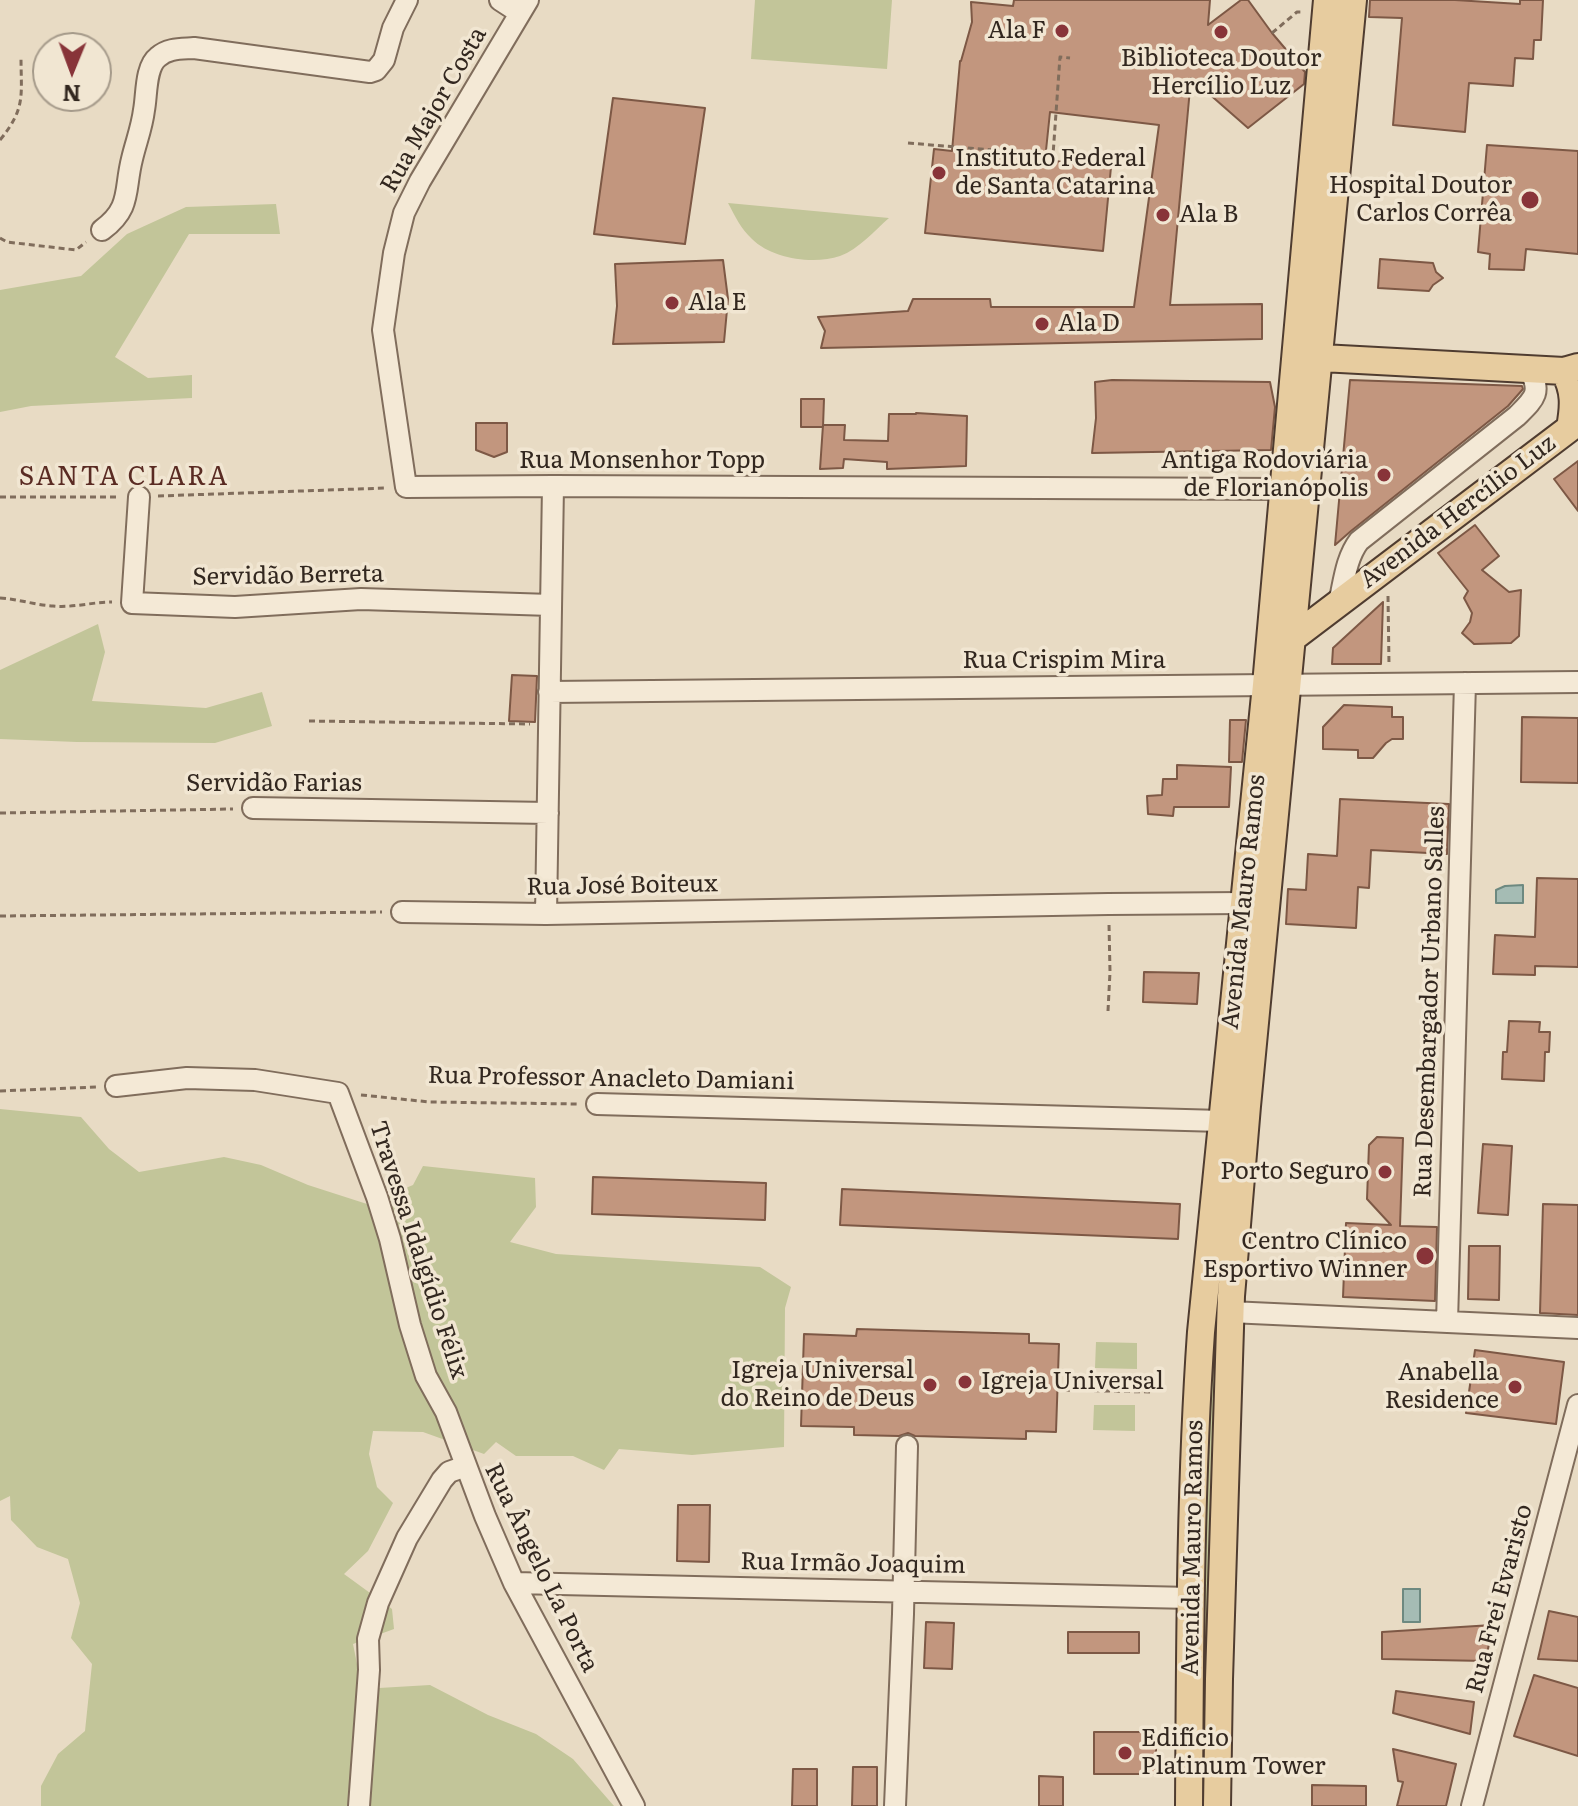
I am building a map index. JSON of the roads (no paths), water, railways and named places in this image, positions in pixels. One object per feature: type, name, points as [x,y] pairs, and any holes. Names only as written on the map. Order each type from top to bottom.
[{"type":"main road","name":"Avenida Mauro Ramos","points":[[1189,1806],[1191,1598],[1197,1391],[1203,1311],[1244,903],[1277,685],[1294,637],[1327,0]]},
{"type":"main road","name":"Avenida Mauro Ramos","points":[[1217,1806],[1230,1312],[1277,685],[1271,621],[1284,489],[1308,357],[1353,0]]},
{"type":"main road","points":[[1308,357],[1530,370],[1571,369],[1574,425]]},
{"type":"main road","name":"Avenida Hercílio Luz","points":[[1294,637],[1574,425]]},
{"type":"main road","points":[[1271,621],[1281,635],[1294,637]]},
{"type":"main road","points":[[1203,1311],[1230,1312]]},
{"type":"street","points":[[102,230],[123,209],[142,124],[150,70],[159,56],[172,49],[194,48],[370,72],[384,60],[393,28],[407,0]]},
{"type":"street","points":[[500,0],[524,7]]},
{"type":"street","name":"Rua Major Costa","points":[[406,487],[383,330],[394,253],[404,213],[420,181],[524,7]]},
{"type":"street","name":"Avenida Hercílio Luz","points":[[1339,603],[1349,558],[1359,541],[1517,416],[1533,400],[1537,388],[1530,370]]},
{"type":"street","points":[[546,914],[553,486]]},
{"type":"street","name":"Rua Monsenhor Topp","points":[[406,487],[1284,489]]},
{"type":"street","name":"Servidão Berreta","points":[[139,497],[132,603],[235,607],[361,599],[551,605]]},
{"type":"street","name":"Rua Crispim Mira","points":[[549,692],[1578,682]]},
{"type":"street","name":"Rua Desembargador Urbano Salles","points":[[1447,1322],[1465,683]]},
{"type":"street","name":"Servidão Farias","points":[[253,808],[548,813]]},
{"type":"street","name":"Rua José Boiteux","points":[[402,912],[546,914],[1244,903]]},
{"type":"street","name":"Travessa Idalgídio Félix","points":[[116,1086],[187,1078],[255,1080],[338,1093],[377,1197],[426,1376],[446,1412],[466,1466]]},
{"type":"street","name":"Rua Professor Anacleto Damiani","points":[[597,1104],[1222,1121]]},
{"type":"street","points":[[1230,1312],[1578,1328]]},
{"type":"street","name":"Rua Frei Evaristo","points":[[1472,1806],[1569,1479],[1578,1405]]},
{"type":"street","points":[[895,1806],[907,1446]]},
{"type":"street","name":"Rua Ângelo La Porta","points":[[359,1806],[369,1670],[368,1639],[378,1603],[407,1538],[442,1480],[449,1472],[466,1466],[514,1583],[634,1806]]},
{"type":"street","name":"Rua Irmão Joaquim","points":[[514,1583],[1191,1598]]},
{"type":"water","points":[[1523,885],[1523,903],[1496,903],[1496,890]]},
{"type":"water","points":[[1403,1589],[1420,1589],[1420,1622],[1403,1622]]},
{"type":"place","name":"Ala F","points":[[1062,31]]},
{"type":"place","name":"Biblioteca Doutor Hercílio Luz","points":[[1221,32]]},
{"type":"place","name":"Instituto Federal de Santa Catarina","points":[[939,173]]},
{"type":"place","name":"Hospital Doutor Carlos Corrêa","points":[[1530,200]]},
{"type":"place","name":"Ala B","points":[[1163,215]]},
{"type":"place","name":"Ala E","points":[[672,303]]},
{"type":"place","name":"Ala D","points":[[1042,324]]},
{"type":"place","name":"Antiga Rodoviária de Florianópolis","points":[[1384,475]]},
{"type":"place","name":"Porto Seguro","points":[[1385,1172]]},
{"type":"place","name":"Centro Clínico Esportivo Winner","points":[[1425,1256]]},
{"type":"place","name":"Igreja Universal","points":[[965,1382]]},
{"type":"place","name":"Igreja Universal do Reino de Deus","points":[[930,1385]]},
{"type":"place","name":"Anabella Residence","points":[[1515,1387]]},
{"type":"place","name":"Edifício Platinum Tower","points":[[1125,1753]]},
{"type":"district","name":"SANTA CLARA","points":[[124,477]]}]
